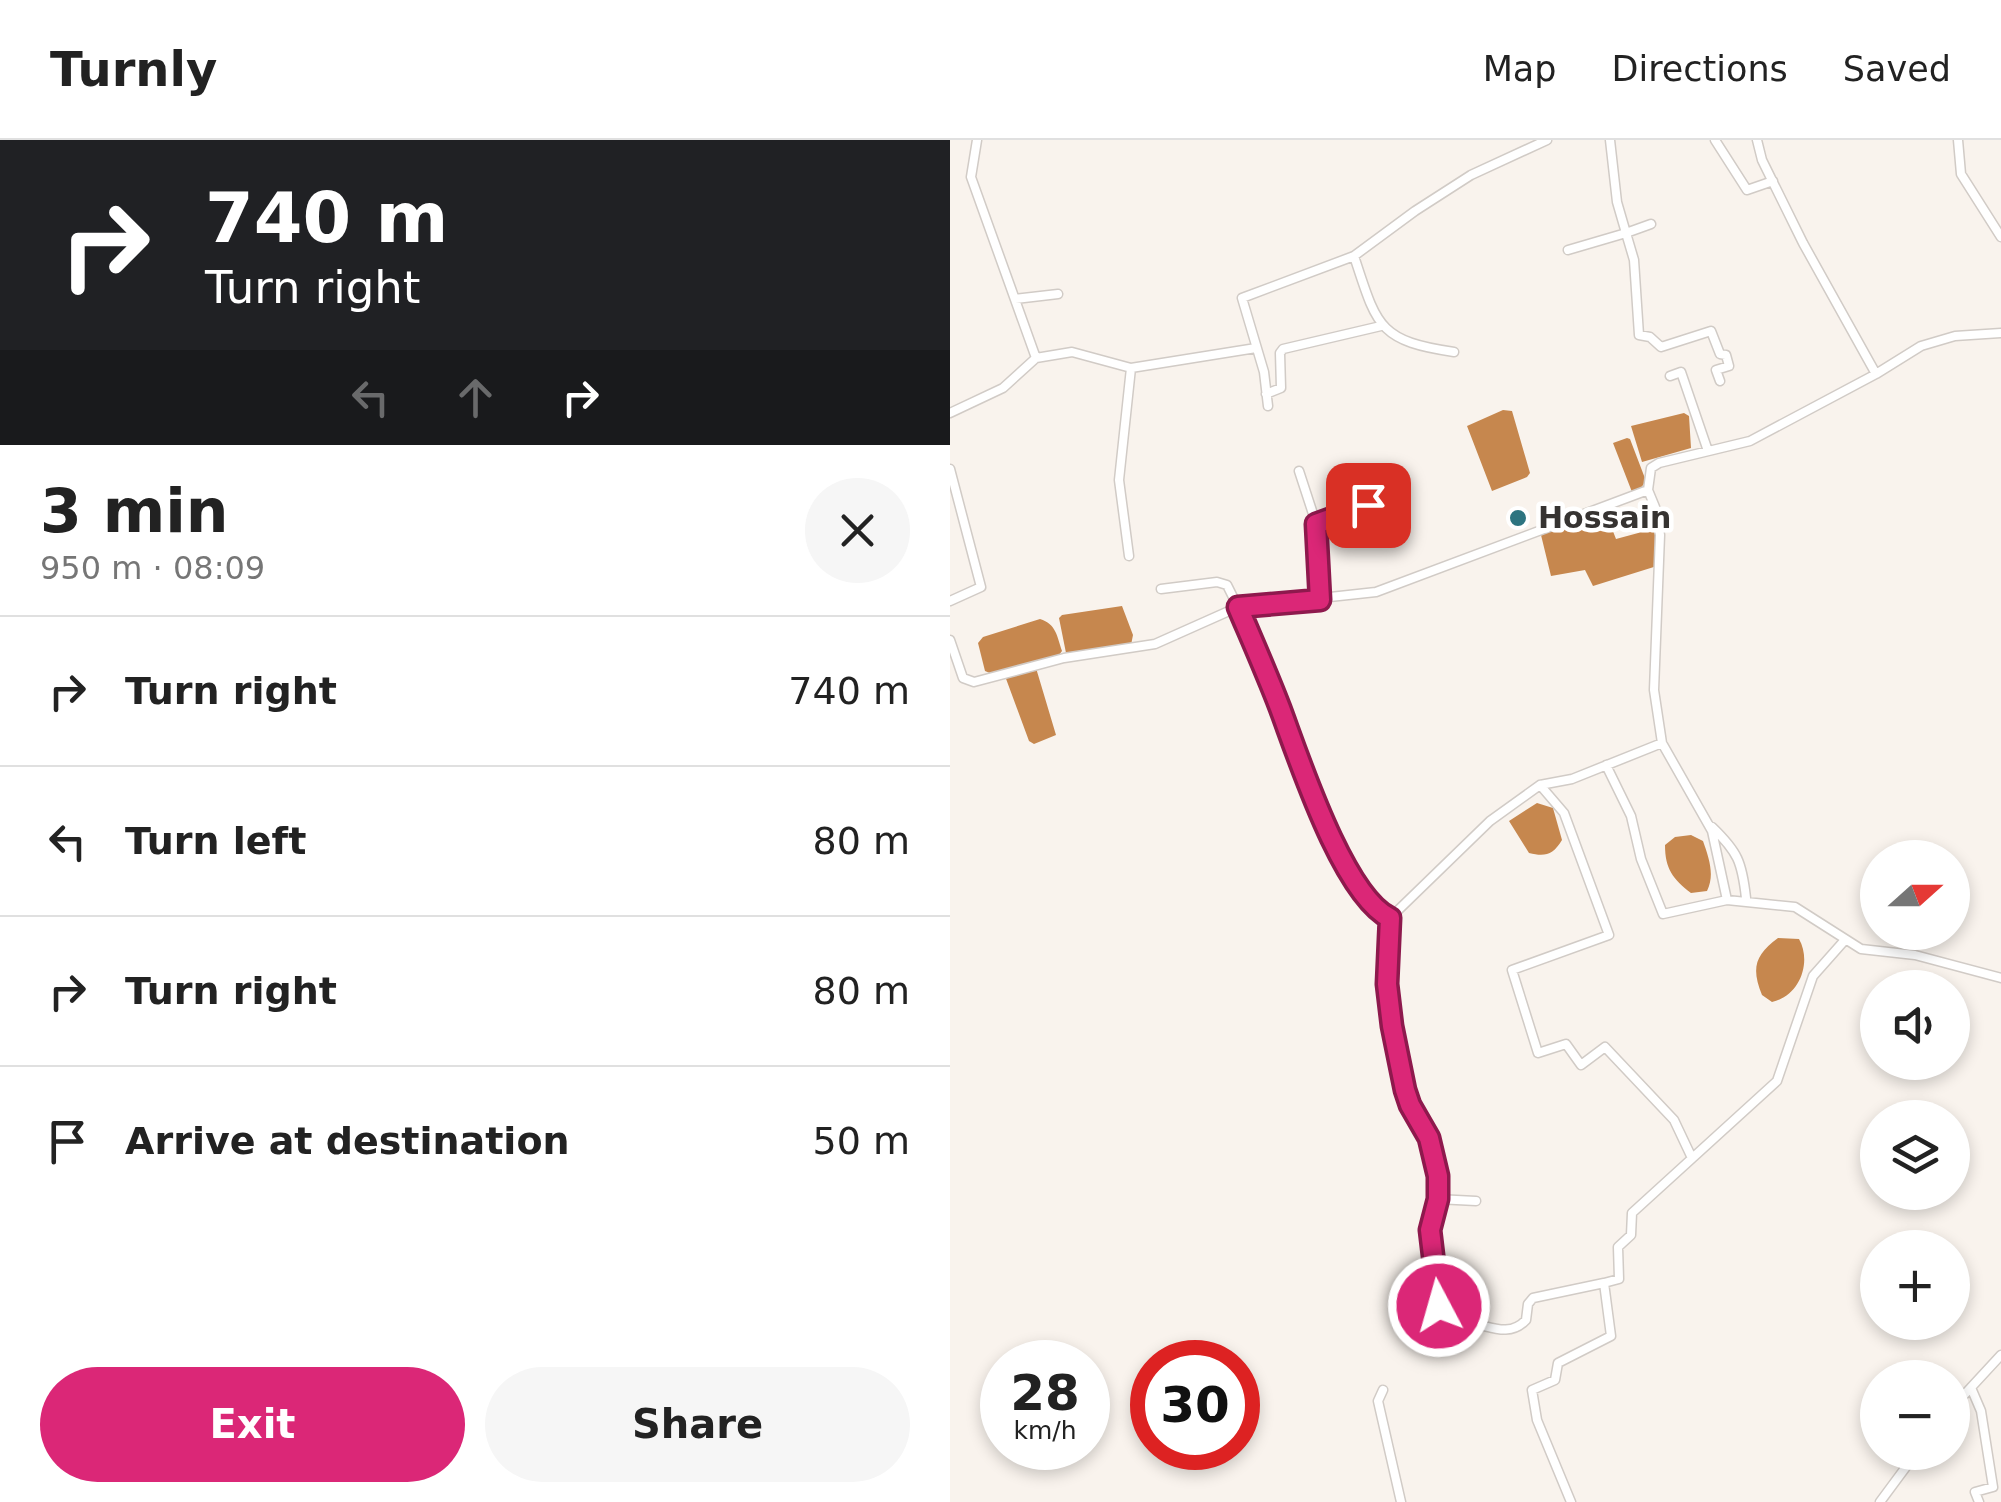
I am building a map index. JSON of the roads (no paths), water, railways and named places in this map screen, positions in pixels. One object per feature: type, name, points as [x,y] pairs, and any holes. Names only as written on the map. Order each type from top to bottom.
[{"type":"street","points":[[977,140],[971,176],[1036,358]]},
{"type":"street","points":[[1268,406],[1242,298],[1354,256],[1414,210],[1471,175],[1547,140]]},
{"type":"street","points":[[1610,140],[1617,202],[1634,260],[1640,335],[1650,337],[1660,347],[1711,331],[1729,366],[1716,370],[1720,381]]},
{"type":"street","points":[[1716,140],[1747,190],[1772,181]]},
{"type":"street","points":[[1756,140],[1803,243],[1876,374]]},
{"type":"street","points":[[1958,140],[1961,174],[2001,237]]},
{"type":"street","points":[[1568,250],[1652,224]]},
{"type":"street","points":[[1354,256],[1381,326],[1406,343],[1454,352]]},
{"type":"street","points":[[1015,300],[1058,294]]},
{"type":"street","points":[[1266,394],[1281,388],[1283,348],[1381,326]]},
{"type":"street","points":[[1727,900],[1708,824],[1662,743],[1654,690],[1660,535],[1656,506],[1648,490],[1651,468],[1750,440],[1921,346],[1954,336],[2001,334]]},
{"type":"street","points":[[950,413],[1003,388],[1036,358],[1072,352],[1131,368],[1256,348]]},
{"type":"street","points":[[1129,556],[1119,480],[1131,368]]},
{"type":"street","points":[[1670,376],[1681,372],[1708,451]]},
{"type":"street","points":[[950,469],[982,587],[950,601]]},
{"type":"street","points":[[1299,471],[1316,524],[1320,600]]},
{"type":"street","points":[[950,640],[962,678],[974,682],[1064,658],[1155,644],[1238,607],[1376,592],[1648,490]]},
{"type":"street","points":[[1316,524],[1368,505]]},
{"type":"street","points":[[1161,589],[1227,585],[1306,783],[1348,872],[1369,902],[1390,918]]},
{"type":"street","points":[[1443,1328],[1430,1230],[1438,1199],[1438,1176],[1429,1138],[1410,1105],[1392,1026],[1387,984],[1390,918],[1490,822],[1540,785],[1572,779],[1662,743]]},
{"type":"street","points":[[1606,765],[1631,816],[1663,914],[1727,900],[1795,907],[1861,949],[1916,954],[2001,978]]},
{"type":"street","points":[[1540,785],[1564,813],[1609,936],[1512,970],[1538,1053],[1566,1044],[1581,1065],[1605,1046],[1674,1120],[1692,1156]]},
{"type":"street","points":[[1708,824],[1735,850],[1743,870],[1746,898]]},
{"type":"street","points":[[1480,1324],[1503,1330],[1517,1328],[1526,1320],[1533,1298],[1618,1279],[1618,1246],[1631,1235],[1632,1213],[1777,1081],[1813,976],[1844,940]]},
{"type":"street","points":[[1438,1199],[1476,1202]]},
{"type":"street","points":[[1570,1502],[1537,1420],[1532,1390],[1555,1380],[1558,1362],[1611,1336],[1604,1282]]},
{"type":"street","points":[[1970,1389],[2001,1355]]},
{"type":"street","points":[[1383,1390],[1378,1401],[1401,1502]]},
{"type":"street","points":[[1972,1390],[1981,1412],[1993,1486],[1975,1492],[1978,1502]]},
{"type":"street","points":[[1880,1502],[1904,1470]]},
{"type":"place","name":"Hossain","points":[[1518,518]]}]
